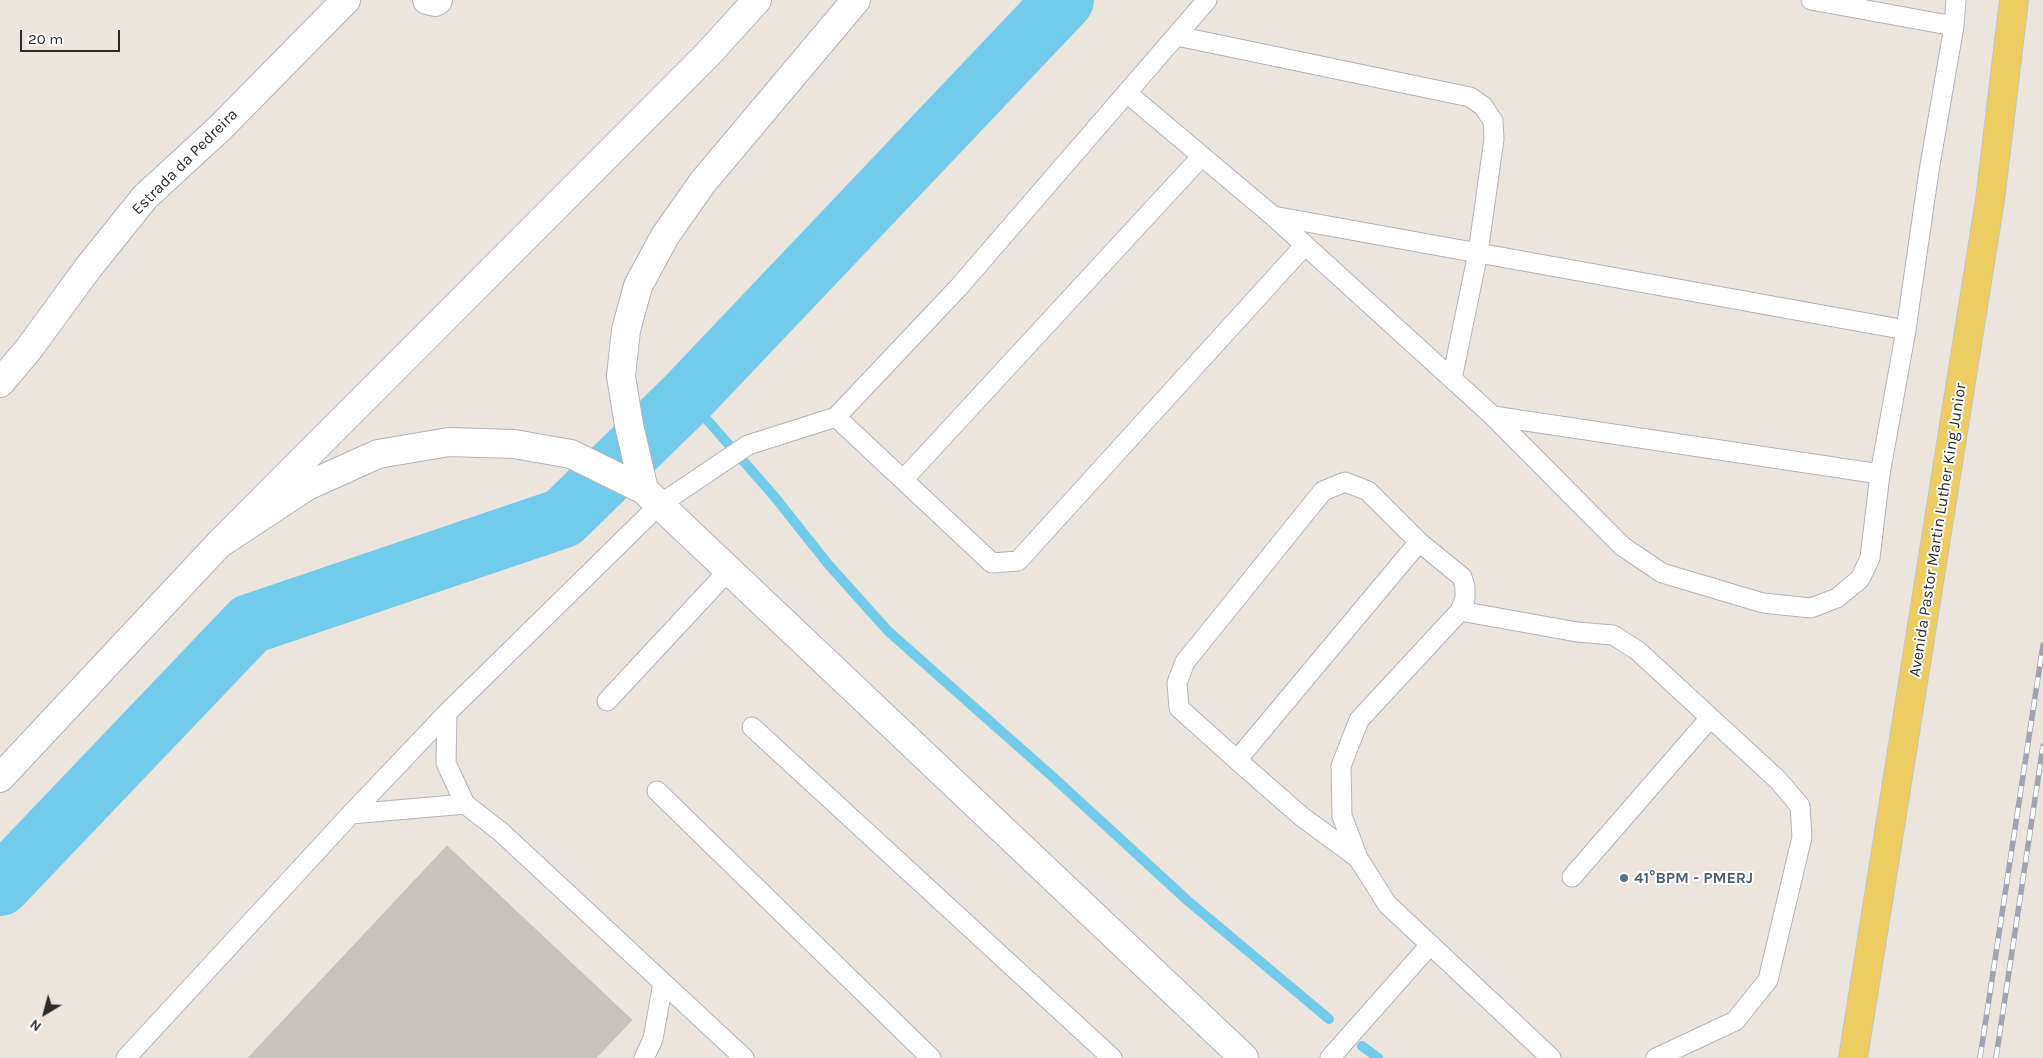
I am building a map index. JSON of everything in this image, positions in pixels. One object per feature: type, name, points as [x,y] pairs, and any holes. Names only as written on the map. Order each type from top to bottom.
[{"type":"main road","name":"Avenida Pastor Martin Luther King Junior","points":[[1853,1058],[1990,200],[2014,0]]},
{"type":"street","name":"Estrada da Pedreira","points":[[0,383],[28,350],[88,268],[145,197],[220,128],[346,0]]},
{"type":"street","points":[[427,0],[435,2],[438,0]]},
{"type":"street","points":[[0,778],[220,544],[708,54],[757,0]]},
{"type":"street","points":[[640,484],[621,376],[626,330],[638,286],[665,236],[703,182],[856,0]]},
{"type":"street","points":[[220,544],[307,486],[378,454],[449,442],[514,444],[571,454],[640,484],[728,571],[1244,1058]]},
{"type":"lane","points":[[126,1058],[447,713],[640,484],[721,463],[748,445],[836,417],[958,288],[1208,0]]},
{"type":"lane","points":[[1810,0],[1954,26]]},
{"type":"lane","points":[[1127,93],[1273,216],[1493,416],[1622,546],[1662,573],[1763,604],[1810,608],[1837,598],[1860,579],[1870,558],[1880,474],[1906,330],[1929,171],[1954,26],[1956,0]]},
{"type":"lane","points":[[1176,36],[1470,97],[1483,106],[1493,121],[1494,139],[1478,253],[1452,379]]},
{"type":"lane","points":[[903,480],[1202,156]]},
{"type":"lane","points":[[1273,216],[1906,330]]},
{"type":"lane","points":[[836,417],[992,563],[1018,561],[1305,245]]},
{"type":"lane","points":[[1493,416],[1880,474]]},
{"type":"lane","points":[[1358,858],[1301,816],[1179,708],[1177,683],[1185,662],[1322,491],[1345,482],[1368,491],[1418,542],[1462,577],[1465,587],[1465,599],[1460,611],[1359,720],[1341,766],[1342,816],[1358,858],[1387,904],[1551,1058]]},
{"type":"lane","points":[[1237,760],[1418,542]]},
{"type":"lane","points":[[607,701],[728,571]]},
{"type":"lane","points":[[1460,611],[1577,632],[1613,635],[1638,651],[1778,780],[1800,806],[1802,837],[1768,980],[1734,1021],[1656,1058]]},
{"type":"lane","points":[[447,713],[446,763],[465,804],[501,832],[744,1058]]},
{"type":"lane","points":[[1572,877],[1710,718]]},
{"type":"lane","points":[[752,727],[1112,1058]]},
{"type":"lane","points":[[657,791],[931,1058]]},
{"type":"lane","points":[[351,814],[465,804]]},
{"type":"lane","points":[[1330,1058],[1430,945]]},
{"type":"lane","points":[[644,1058],[653,1039],[663,983]]},
{"type":"building","points":[[447,846],[632,1020],[596,1058],[248,1058]]},
{"type":"waterway","points":[[0,886],[250,624],[563,518],[687,397],[1064,0]]},
{"type":"waterway","points":[[687,397],[774,496],[828,564],[888,631],[1054,778],[1188,901],[1329,1019]]},
{"type":"waterway","points":[[1362,1046],[1378,1058]]},
{"type":"railway","points":[[1980,1058],[2043,645]]},
{"type":"railway","points":[[1996,1058],[2043,746]]},
{"type":"place","name":"41°BPM - PMERJ","points":[[1624,878]]}]
